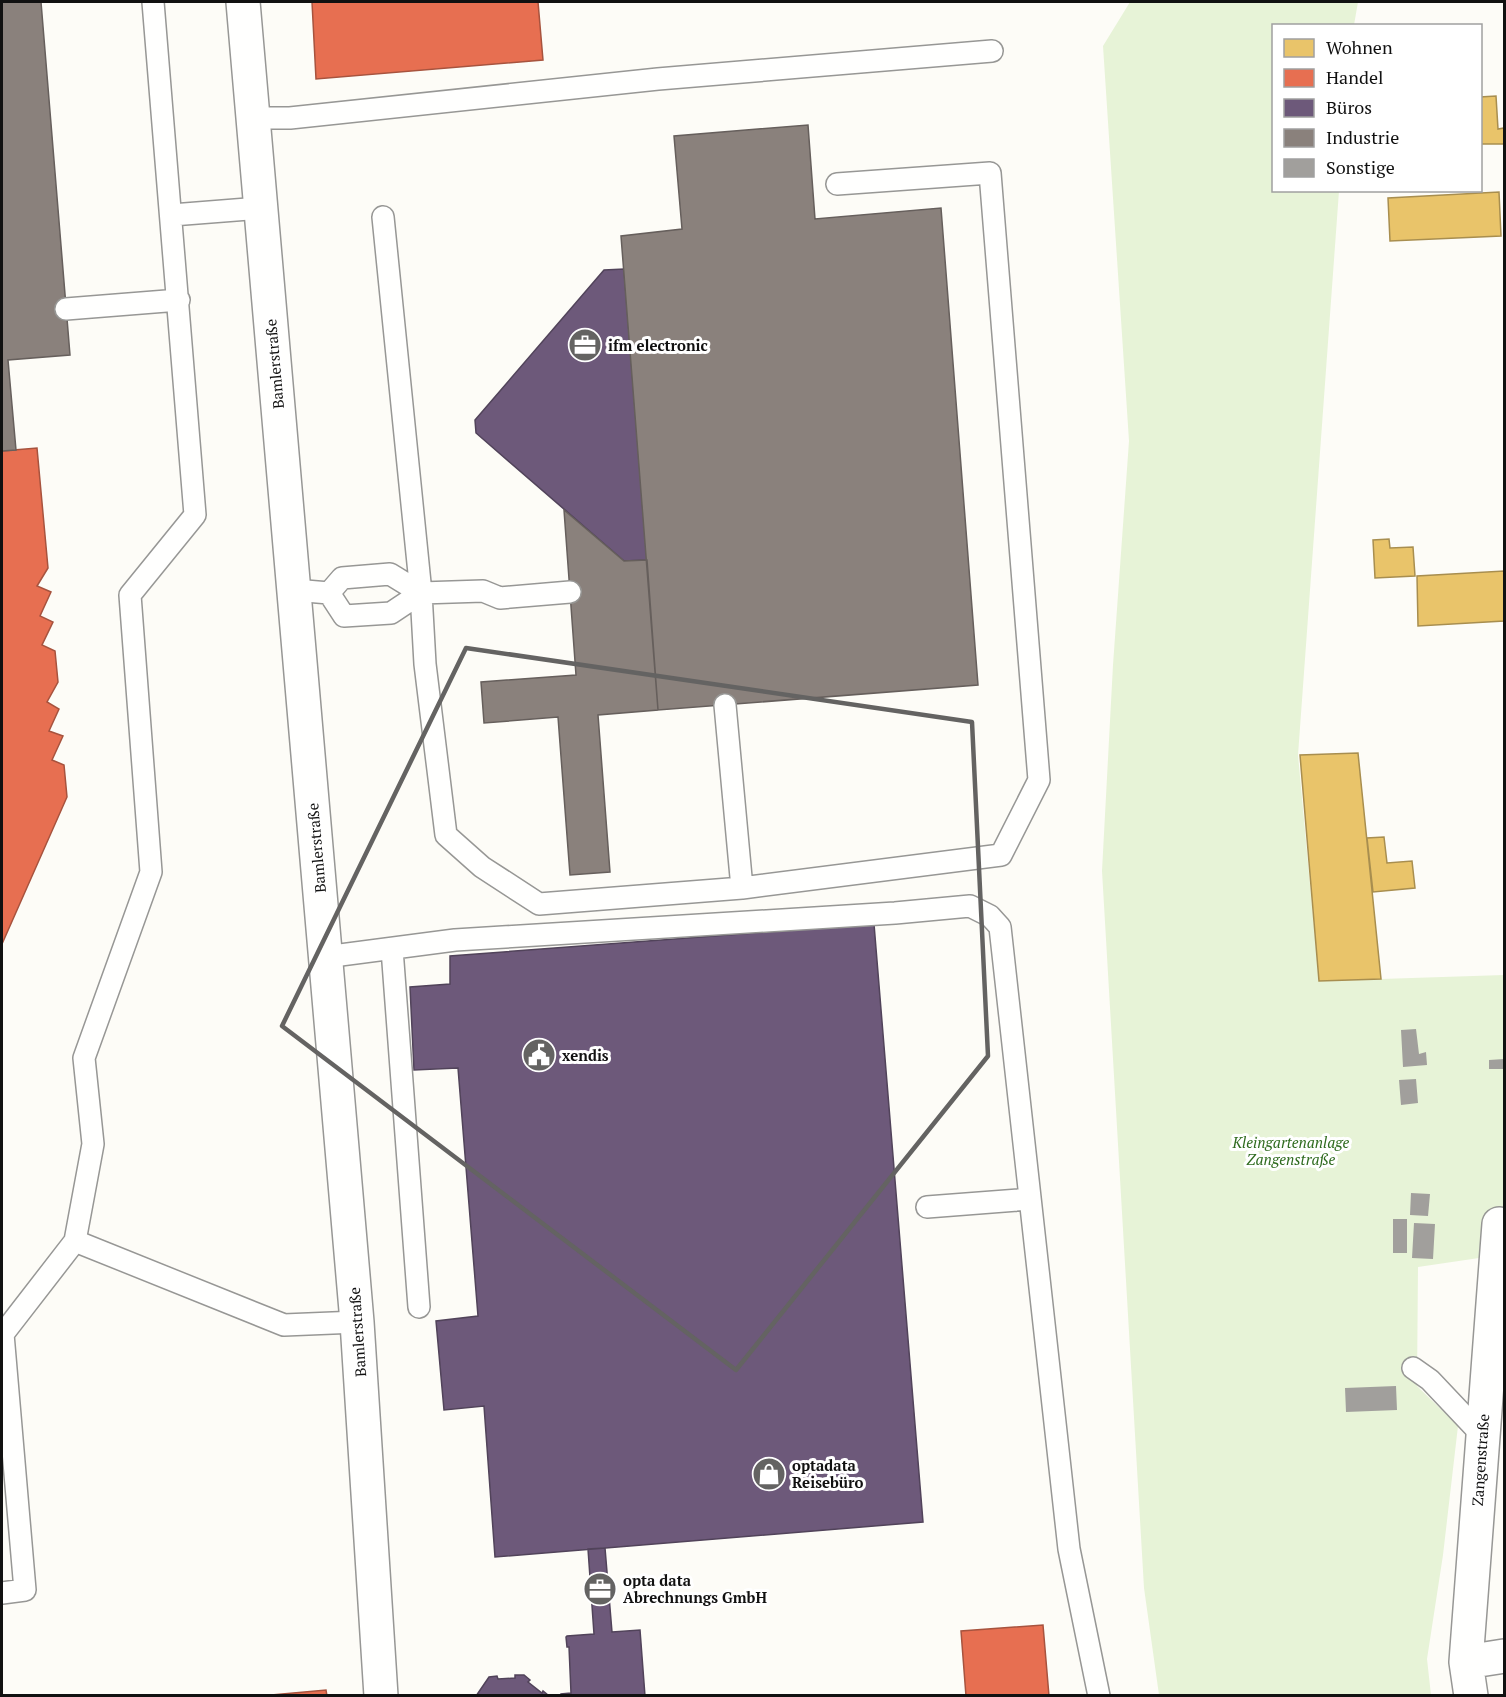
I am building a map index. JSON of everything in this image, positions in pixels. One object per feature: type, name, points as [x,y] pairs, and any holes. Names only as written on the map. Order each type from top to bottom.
[{"type":"street","name":"Bamlerstraße","points":[[243,2],[357,1322],[381,1695]]},
{"type":"street","name":"Zangenstraße","points":[[1471,1695],[1466,1662],[1499,1224]]},
{"type":"street","points":[[1466,1662],[1504,1656]]},
{"type":"lane","points":[[2,1593],[25,1590],[3,1334],[75,1241],[93,1144],[84,1058],[151,872],[130,595],[195,514],[153,2]]},
{"type":"lane","points":[[253,118],[290,118],[658,80],[992,51]]},
{"type":"lane","points":[[383,218],[421,593],[425,664],[446,835],[482,867],[538,904],[742,888],[1001,855],[1039,780],[990,173],[837,184]]},
{"type":"lane","points":[[172,214],[261,208]]},
{"type":"lane","points":[[66,309],[179,300]]},
{"type":"lane","points":[[329,593],[342,578],[390,574],[421,593]]},
{"type":"lane","points":[[294,590],[329,593]]},
{"type":"lane","points":[[329,593],[344,616],[391,613],[421,593],[483,591],[500,598],[570,592]]},
{"type":"lane","points":[[725,705],[742,888]]},
{"type":"lane","points":[[325,957],[455,940],[895,913],[970,906],[990,916],[1000,927],[1069,1549],[1099,1695]]},
{"type":"lane","points":[[392,949],[419,1307]]},
{"type":"lane","points":[[927,1207],[1030,1199]]},
{"type":"lane","points":[[75,1241],[284,1325],[357,1322]]},
{"type":"lane","points":[[1413,1368],[1430,1380],[1482,1435]]},
{"type":"highlighted area","points":[[466,648],[972,722],[988,1056],[736,1370],[282,1026]]},
{"type":"green space","name":"Kleingartenanlage Zangenstraße","points":[[1130,2],[1358,2],[1354,24],[1272,24],[1272,192],[1339,192],[1298,755],[1319,981],[1504,975],[1504,1224],[1482,1223],[1479,1258],[1418,1267],[1417,1386],[1458,1426],[1443,1555],[1427,1659],[1431,1695],[1159,1695],[1144,1588],[1102,871],[1113,665],[1129,441],[1103,46]]},
{"type":"building: Wohnen","points":[[1496,96],[1498,129],[1504,128],[1504,144],[1482,144],[1482,97]]},
{"type":"building: Wohnen","points":[[1499,192],[1501,236],[1390,241],[1388,198]]},
{"type":"building: Wohnen","points":[[1389,539],[1390,548],[1413,547],[1415,576],[1375,578],[1373,540]]},
{"type":"building: Wohnen","points":[[1504,571],[1504,621],[1418,626],[1417,576]]},
{"type":"building: Wohnen","points":[[1358,753],[1381,979],[1319,981],[1300,755]]},
{"type":"building: Wohnen","points":[[1384,837],[1387,863],[1412,861],[1415,888],[1373,892],[1367,838]]},
{"type":"building: Handel","points":[[312,2],[538,2],[543,60],[316,79]]},
{"type":"building: Handel","points":[[37,448],[48,568],[37,586],[51,592],[40,616],[53,622],[42,645],[55,651],[58,682],[47,702],[59,709],[49,731],[63,736],[52,760],[64,765],[67,797],[2,944],[2,451]]},
{"type":"building: Handel","points":[[1043,1625],[1049,1696],[966,1696],[961,1631]]},
{"type":"building: Handel","points":[[326,1690],[327,1696],[260,1696]]},
{"type":"building: Büros","name":"ifm electronic","points":[[624,269],[647,560],[624,561],[476,433],[475,420],[604,270]]},
{"type":"building: Büros","points":[[874,924],[923,1522],[495,1557],[484,1406],[444,1410],[436,1321],[478,1316],[458,1068],[414,1070],[410,987],[450,984],[450,956]]},
{"type":"building: Büros","name":"opta data Abrechnungs GmbH","points":[[605,1548],[612,1632],[640,1630],[645,1696],[561,1696],[561,1694],[571,1693],[569,1647],[567,1647],[566,1637],[594,1634],[588,1549]]},
{"type":"building: Büros","points":[[515,1675],[524,1675],[530,1680],[528,1682],[542,1693],[543,1691],[548,1695],[556,1696],[476,1696],[489,1677],[515,1678]]},
{"type":"building: Industrie","points":[[2,2],[41,2],[70,355],[8,360],[16,450],[2,451]]},
{"type":"building: Industrie","points":[[808,125],[815,219],[941,208],[978,685],[658,710],[621,236],[682,229],[674,136]]},
{"type":"building: Industrie","points":[[564,510],[624,561],[647,560],[658,710],[598,715],[610,872],[570,875],[558,717],[484,723],[481,682],[576,675]]},
{"type":"building: Sonstige","points":[[1416,1029],[1419,1054],[1426,1052],[1427,1065],[1403,1067],[1401,1030]]},
{"type":"building: Sonstige","points":[[1504,1059],[1504,1069],[1489,1069],[1489,1060]]},
{"type":"building: Sonstige","points":[[1416,1079],[1418,1103],[1401,1105],[1399,1080]]},
{"type":"building: Sonstige","points":[[1411,1193],[1430,1194],[1428,1216],[1410,1215]]},
{"type":"building: Sonstige","points":[[1393,1219],[1407,1219],[1407,1253],[1393,1253]]},
{"type":"building: Sonstige","points":[[1414,1223],[1435,1224],[1433,1259],[1412,1258]]},
{"type":"building: Sonstige","points":[[1396,1386],[1397,1410],[1346,1412],[1345,1388]]},
{"type":"place","name":"ifm electronic","points":[[585,345]]},
{"type":"place","name":"xendis","points":[[539,1055]]},
{"type":"place","name":"optadata Reisebüro","points":[[769,1474]]},
{"type":"place","name":"opta data Abrechnungs GmbH","points":[[600,1589]]}]
